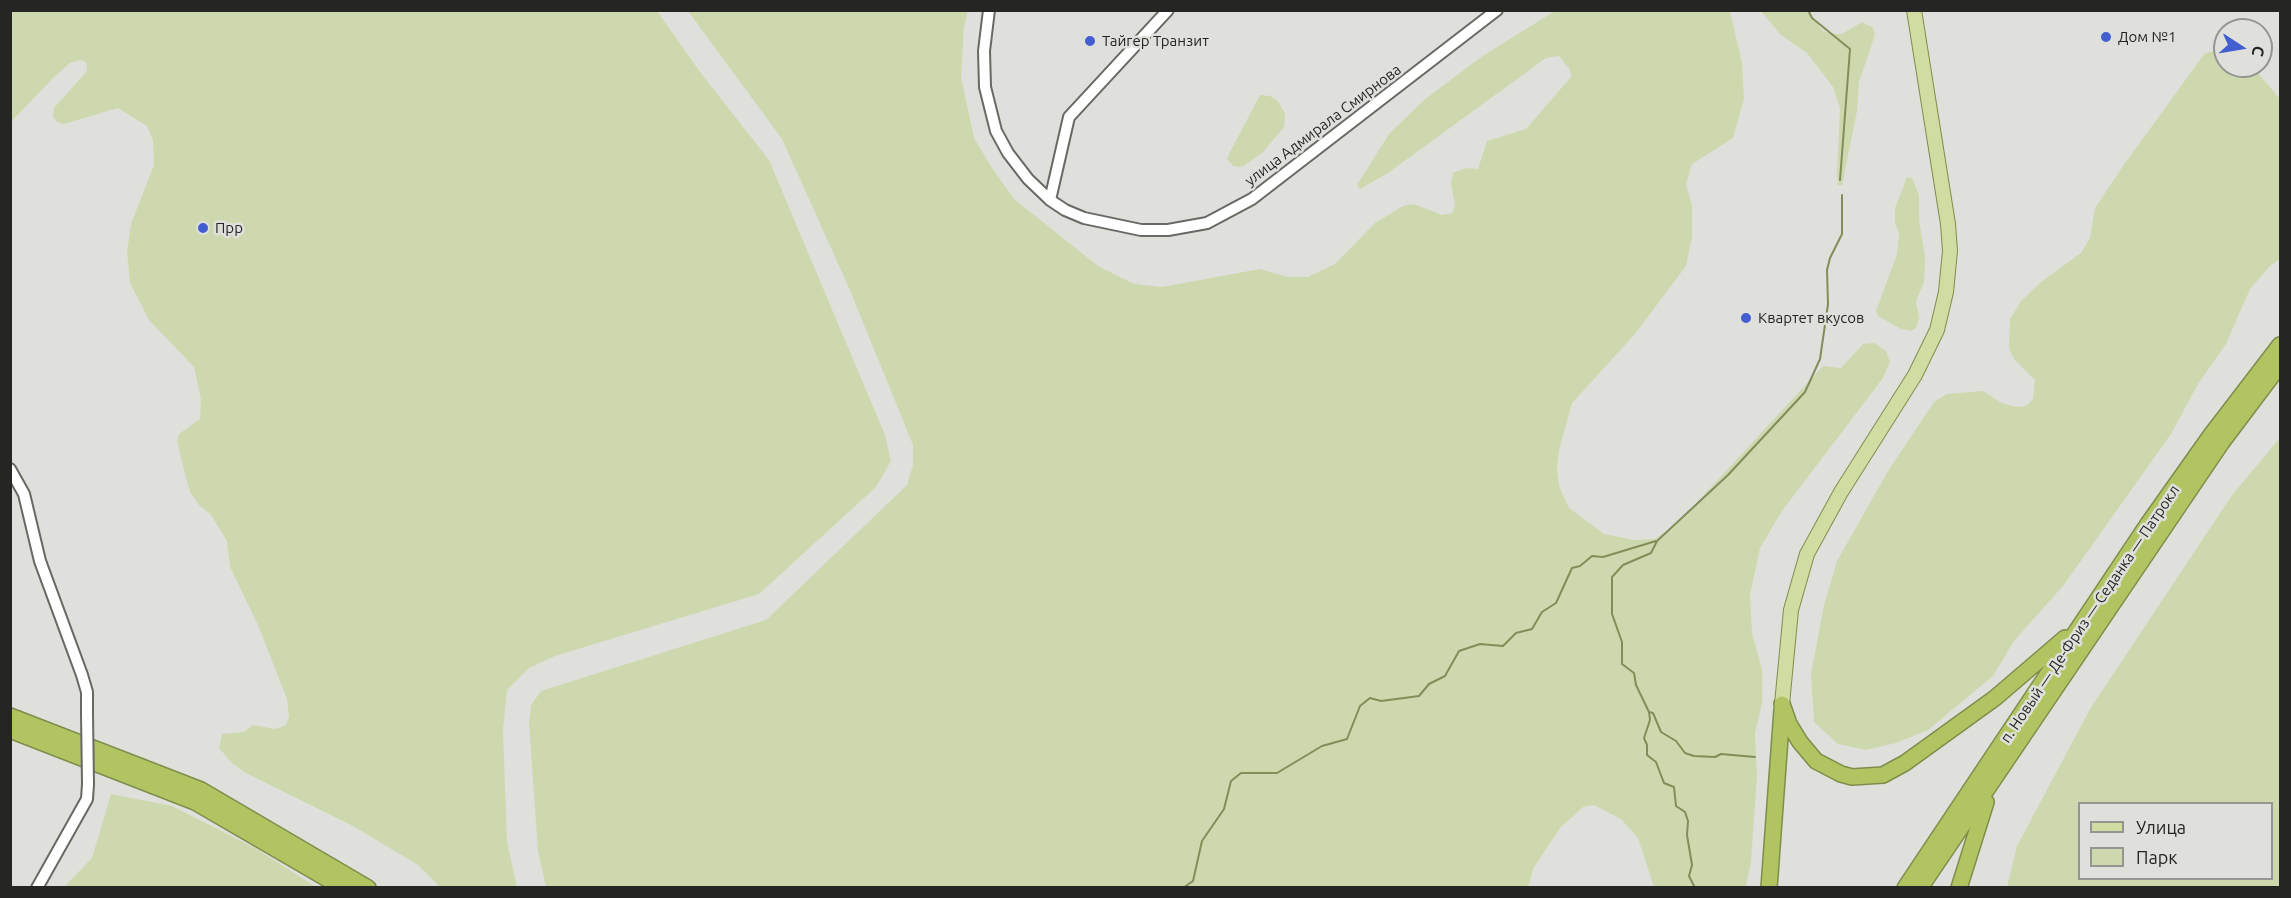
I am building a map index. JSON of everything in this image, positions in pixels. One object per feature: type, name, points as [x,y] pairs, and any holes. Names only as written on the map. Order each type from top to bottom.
[{"type":"highway","name":"п. Новый — Де-Фриз — Седанка — Патрокл","points":[[1905,888],[2089,612],[2211,435],[2280,345]]},
{"type":"highway","name":"п. Новый — Де-Фриз — Седанка — Патрокл","points":[[1920,888],[2222,442],[2280,365]]},
{"type":"highway","points":[[1782,704],[1794,733],[1816,761],[1852,777],[1883,775],[1905,763],[1995,698],[2062,641],[2089,612]]},
{"type":"highway","points":[[1768,888],[1782,704]]},
{"type":"highway","points":[[10,716],[201,790],[368,888]]},
{"type":"highway","points":[[10,730],[195,802],[343,888]]},
{"type":"highway","points":[[1959,888],[1993,783]]},
{"type":"main road","points":[[1782,704],[1791,610],[1807,554],[1841,492],[1915,375],[1937,330],[1946,292],[1950,251],[1948,224],[1914,10]]},
{"type":"street","name":"улица Адмирала Смирнова","points":[[989,10],[984,51],[985,87],[996,131],[1028,179],[1050,200],[1084,218],[1118,227],[1168,230],[1207,223],[1268,189],[1497,10]]},
{"type":"street","points":[[1050,200],[1070,117],[1168,10]]},
{"type":"street","points":[[10,469],[24,494],[39,561],[87,692],[88,784],[83,807],[37,888]]},
{"type":"green space","points":[[11,10],[657,11],[700,72],[769,160],[885,435],[891,461],[876,487],[759,594],[555,656],[529,668],[507,690],[503,730],[507,842],[517,887],[440,887],[418,865],[353,826],[246,773],[232,763],[219,748],[222,734],[244,732],[253,725],[275,729],[286,725],[289,716],[287,699],[258,625],[230,567],[227,541],[211,515],[199,505],[190,492],[185,474],[177,441],[179,434],[200,419],[201,400],[194,367],[149,320],[130,283],[127,252],[131,224],[154,165],[153,140],[147,126],[118,108],[64,124],[57,122],[53,116],[54,108],[87,71],[86,62],[80,60],[70,63],[53,78],[11,122]]},
{"type":"green space","points":[[688,11],[968,11],[964,27],[961,77],[974,138],[992,168],[1014,199],[1098,266],[1134,284],[1162,287],[1260,269],[1288,277],[1308,277],[1335,264],[1375,223],[1403,206],[1414,204],[1442,215],[1452,213],[1455,205],[1451,183],[1453,173],[1466,168],[1478,169],[1487,141],[1526,129],[1571,77],[1570,70],[1559,56],[1546,58],[1388,173],[1360,189],[1357,185],[1389,134],[1424,100],[1481,57],[1555,11],[1730,11],[1742,63],[1744,99],[1733,138],[1692,164],[1686,184],[1692,206],[1692,237],[1686,266],[1635,334],[1572,403],[1559,450],[1557,468],[1559,486],[1569,508],[1604,534],[1634,540],[1655,539],[1679,522],[1823,366],[1841,368],[1863,344],[1874,343],[1886,351],[1890,362],[1883,378],[1782,511],[1760,548],[1750,595],[1752,633],[1762,670],[1762,704],[1755,733],[1757,775],[1751,861],[1746,887],[1654,887],[1638,838],[1621,819],[1594,805],[1583,807],[1560,828],[1534,867],[1528,887],[546,887],[538,851],[529,723],[531,705],[541,691],[766,620],[907,485],[913,465],[913,445],[849,288],[782,139]]},
{"type":"green space","points":[[1761,11],[1808,11],[1823,31],[1832,34],[1842,34],[1862,22],[1873,28],[1875,35],[1859,82],[1857,111],[1842,185],[1838,185],[1837,175],[1840,108],[1833,87],[1807,53],[1780,34]]},
{"type":"green space","points":[[2213,51],[2213,78],[2262,78],[2280,99],[2280,259],[2270,266],[2250,289],[2226,344],[2198,384],[2171,434],[2063,586],[2014,641],[1993,676],[1928,730],[1896,743],[1866,750],[1838,744],[1814,722],[1811,674],[1824,605],[1837,561],[1888,471],[1934,402],[1947,394],[1983,391],[2002,403],[2016,407],[2026,406],[2033,399],[2035,380],[2014,359],[2009,348],[2010,319],[2021,301],[2041,282],[2081,253],[2090,238],[2095,208],[2205,53]]},
{"type":"green space","points":[[1260,95],[1270,96],[1278,101],[1285,114],[1284,127],[1262,153],[1242,167],[1233,166],[1227,159]]},
{"type":"green space","points":[[1907,177],[1912,178],[1919,195],[1919,220],[1925,257],[1924,282],[1916,301],[1919,318],[1916,328],[1911,331],[1901,329],[1878,316],[1876,311],[1897,254],[1899,233],[1895,224],[1895,208]]},
{"type":"green space","points":[[2280,438],[2280,887],[2007,887],[2017,846],[2090,709],[2232,495]]},
{"type":"green space","points":[[111,794],[172,806],[255,848],[316,887],[64,887],[92,858]]},
{"type":"waterway","points":[[1808,10],[1812,18],[1850,49],[1840,180]]},
{"type":"waterway","points":[[1695,888],[1689,876],[1692,865],[1687,835],[1688,821],[1685,812],[1676,806],[1674,787],[1664,783],[1656,762],[1647,755],[1644,738],[1650,720],[1649,712],[1636,685],[1634,673],[1622,664],[1622,642],[1612,614],[1612,577],[1623,565],[1651,553],[1657,541],[1728,475],[1805,392],[1820,359],[1828,304],[1827,270],[1830,258],[1842,234],[1842,195]]},
{"type":"waterway","points":[[1183,888],[1193,881],[1202,841],[1224,809],[1231,781],[1241,773],[1277,773],[1322,746],[1347,739],[1360,706],[1370,698],[1381,701],[1419,696],[1429,684],[1445,676],[1459,651],[1480,644],[1503,646],[1516,633],[1532,629],[1542,612],[1556,603],[1572,568],[1580,566],[1592,556],[1603,557],[1656,541]]},
{"type":"waterway","points":[[1649,712],[1653,713],[1661,732],[1676,741],[1685,753],[1694,756],[1715,757],[1721,754],[1755,757]]},
{"type":"place","name":"Дом №1","points":[[2106,37]]},
{"type":"place","name":"Тайгер Транзит","points":[[1090,41]]},
{"type":"place","name":"Прр","points":[[203,228]]},
{"type":"place","name":"Квартет вкусов","points":[[1746,318]]}]
